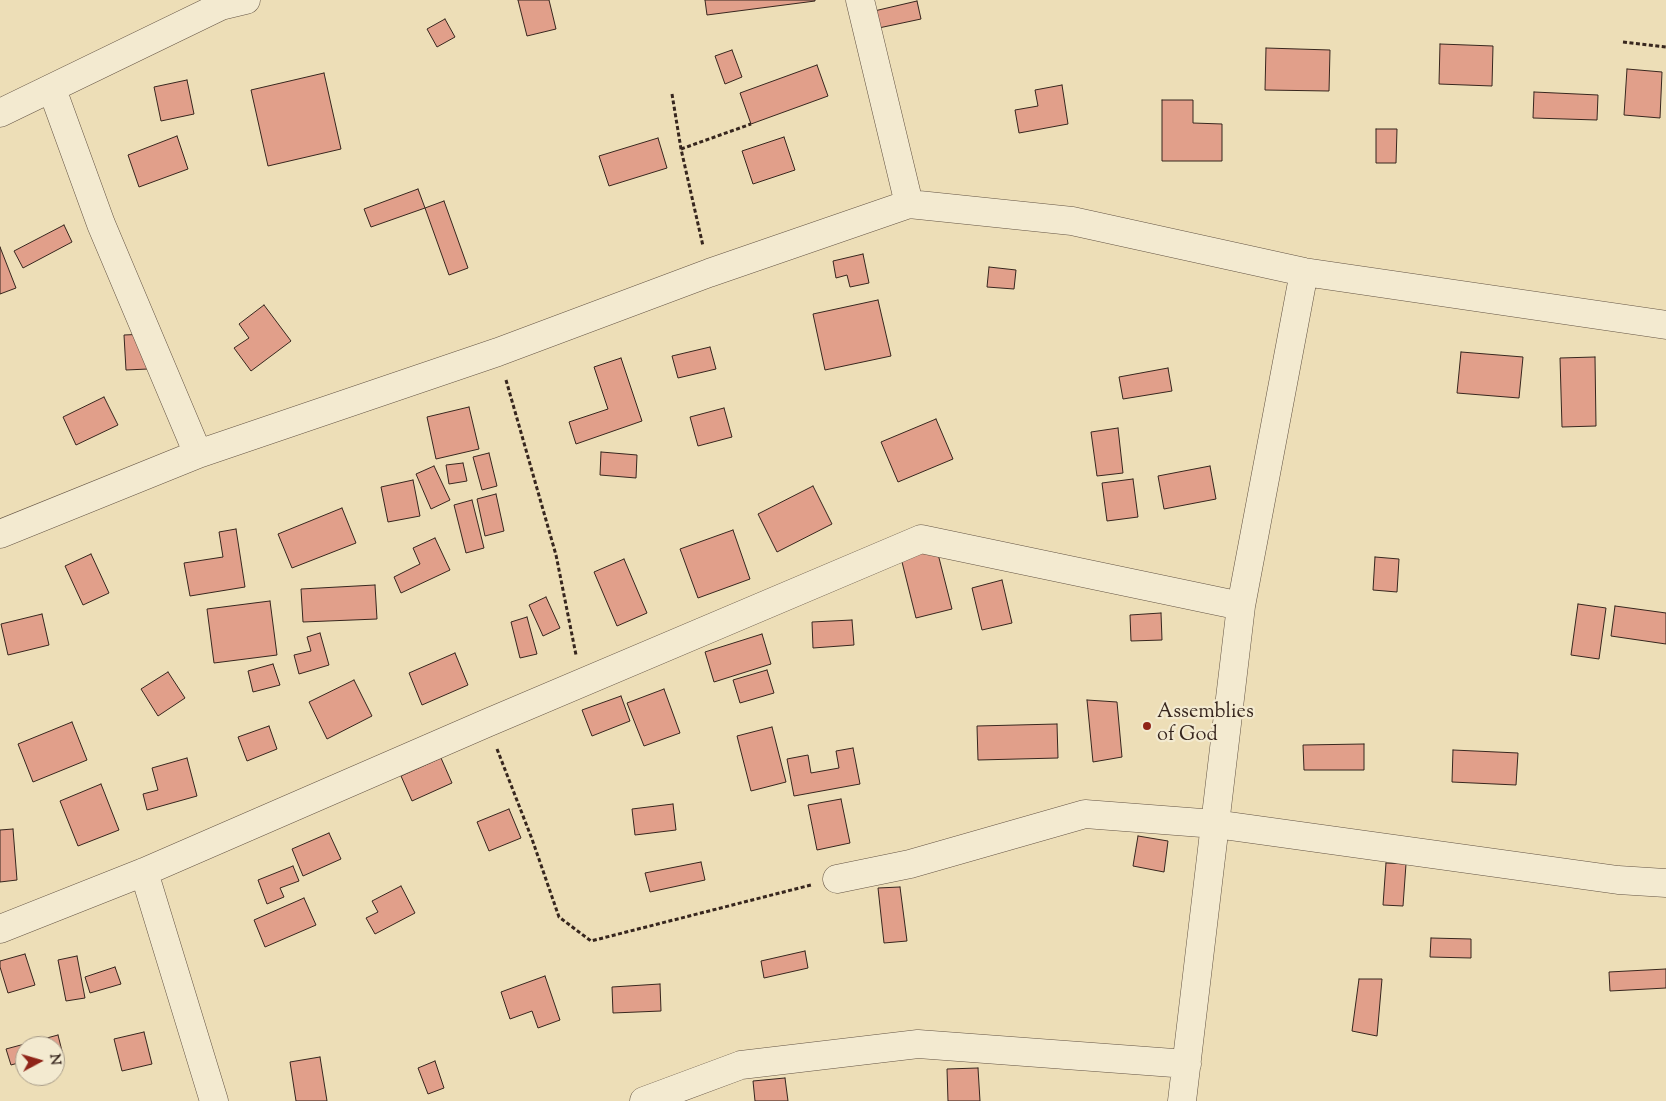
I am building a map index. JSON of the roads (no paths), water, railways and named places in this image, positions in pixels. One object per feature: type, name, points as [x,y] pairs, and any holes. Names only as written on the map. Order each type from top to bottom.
[{"type":"street","points":[[860,0],[880,76],[909,204]]},
{"type":"street","points":[[0,113],[228,2]]},
{"type":"street","points":[[52,89],[101,224],[198,454]]},
{"type":"street","points":[[0,534],[198,454],[498,352],[709,273],[909,204],[1072,221],[1304,272],[1666,324]]},
{"type":"street","points":[[1182,1101],[1241,606],[1304,272]]},
{"type":"street","points":[[0,929],[144,872],[581,682],[921,539],[1241,606]]},
{"type":"street","points":[[837,879],[910,864],[1085,814],[1215,824],[1618,880],[1666,883]]},
{"type":"street","points":[[144,872],[214,1101]]},
{"type":"street","points":[[644,1101],[741,1065],[918,1044],[1187,1064]]},
{"type":"place","name":"Assemblies of God","points":[[1147,726]]}]
